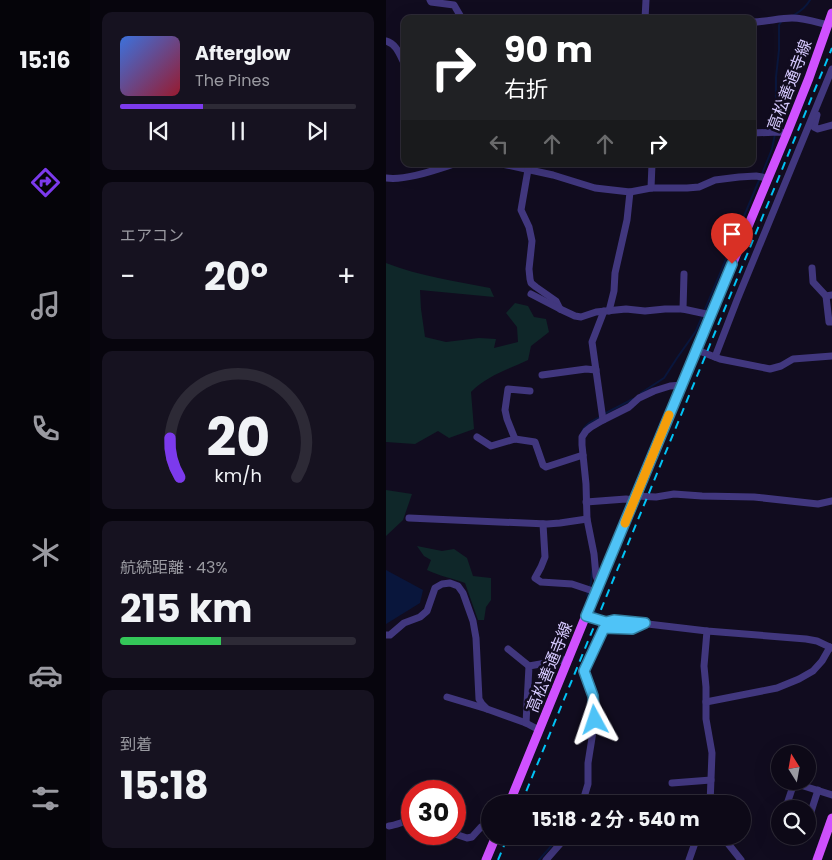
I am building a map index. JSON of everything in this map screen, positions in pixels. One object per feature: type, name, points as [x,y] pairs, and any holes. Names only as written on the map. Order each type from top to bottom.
[{"type":"main road","name":"高松善通寺線","points":[[513,795],[787,134],[832,13]]},
{"type":"main road","points":[[819,859],[832,818]]},
{"type":"main road","points":[[486,860],[492,845]]},
{"type":"street","points":[[430,0],[431,2],[454,5],[460,15]]},
{"type":"street","points":[[645,15],[646,0]]},
{"type":"street","points":[[756,22],[795,18],[828,25]]},
{"type":"street","points":[[386,41],[391,42],[396,47],[401,57]]},
{"type":"street","points":[[715,357],[832,70]]},
{"type":"street","points":[[816,107],[814,127],[818,129],[832,125]]},
{"type":"street","points":[[756,133],[779,132],[787,134]]},
{"type":"street","points":[[386,178],[416,175],[444,167]]},
{"type":"street","points":[[560,309],[556,301],[536,287],[530,279],[529,269],[532,241],[529,227],[521,210],[529,167],[595,188],[630,192],[651,188],[699,187],[715,180],[739,176],[768,178]]},
{"type":"street","points":[[651,188],[652,167]]},
{"type":"street","points":[[603,420],[592,342],[614,291],[615,273],[627,220],[630,192]]},
{"type":"street","points":[[812,268],[813,282],[829,296],[829,322],[832,322]]},
{"type":"street","points":[[683,310],[684,274]]},
{"type":"street","points":[[531,294],[575,316],[581,317],[596,312],[626,309],[646,311],[683,310],[711,315]]},
{"type":"street","points":[[697,350],[720,360],[770,369],[794,359],[832,356]]},
{"type":"street","points":[[542,375],[586,369],[596,370]]},
{"type":"street","points":[[543,524],[545,557],[535,578],[541,582],[598,587],[587,519],[582,436],[586,431],[603,420],[629,407],[639,398],[670,386],[682,386]]},
{"type":"street","points":[[515,439],[505,410],[508,389],[530,391]]},
{"type":"street","points":[[477,437],[491,446],[515,439],[535,442],[543,465],[546,468],[583,456]]},
{"type":"street","points":[[586,502],[674,494],[754,497],[818,504],[832,501]]},
{"type":"street","points":[[409,518],[543,524],[560,524],[587,519]]},
{"type":"street","points":[[386,635],[390,635],[404,623],[420,617],[427,611],[434,588],[450,583],[458,586],[463,593],[474,621],[478,652],[479,699],[487,709]]},
{"type":"street","points":[[586,616],[606,622],[614,620],[708,631],[806,639],[831,647],[813,671],[799,680],[777,688],[706,702]]},
{"type":"street","points":[[585,795],[588,784],[588,763],[595,720],[593,696],[584,671],[604,628],[632,629],[645,623]]},
{"type":"street","points":[[708,631],[704,666],[706,719],[712,753],[710,795]]},
{"type":"street","points":[[508,649],[529,666]]},
{"type":"street","points":[[529,666],[568,658]]},
{"type":"street","points":[[526,723],[529,666]]},
{"type":"street","points":[[446,697],[487,709],[540,730]]},
{"type":"street","points":[[672,782],[711,780]]},
{"type":"street","points":[[788,800],[794,783],[832,795]]},
{"type":"street","points":[[815,800],[818,790]]},
{"type":"street","points":[[389,826],[401,823]]},
{"type":"street","points":[[466,838],[472,837],[481,827]]},
{"type":"street","points":[[546,860],[559,845]]},
{"type":"street","points":[[689,860],[694,845]]},
{"type":"street","points":[[729,845],[741,860]]},
{"type":"green space","points":[[386,263],[424,275],[490,288],[494,297],[420,290],[425,337],[446,342],[479,338],[496,339],[494,348],[518,342],[517,327],[506,313],[515,303],[528,306],[534,317],[546,319],[549,332],[531,346],[528,360],[491,377],[471,392],[474,429],[449,438],[438,431],[415,444],[386,442]]},
{"type":"green space","points":[[386,490],[412,494],[403,520],[386,536]]},
{"type":"green space","points":[[417,546],[442,551],[454,549],[467,558],[473,576],[491,578],[491,600],[486,607],[484,620],[478,620],[465,583],[427,570],[431,560],[424,556]]},
{"type":"water","points":[[386,570],[423,590],[420,603],[386,624]]},
{"type":"waterway","points":[[794,15],[803,9],[810,0]]},
{"type":"waterway","points":[[776,129],[776,77],[779,25],[781,22]]},
{"type":"waterway","points":[[762,174],[772,149],[775,134]]},
{"type":"waterway","points":[[641,393],[664,378],[696,331],[760,178]]},
{"type":"waterway","points":[[604,414],[633,399]]},
{"type":"waterway","points":[[581,435],[586,426],[600,417]]},
{"type":"waterway","points":[[589,600],[587,595],[592,571]]},
{"type":"waterway","points":[[592,607],[599,617]]},
{"type":"waterway","points":[[589,667],[588,670],[597,692],[597,701]]},
{"type":"waterway","points":[[539,860],[552,845]]},
{"type":"railway","points":[[525,795],[832,48]]},
{"type":"railway","points":[[498,860],[504,845]]},
{"type":"slow traffic","points":[[625,523],[669,415]]},
{"type":"route","points":[[595,720],[593,696],[584,671],[604,628],[632,629],[645,623],[614,620],[606,622],[586,616],[732,264]]}]
